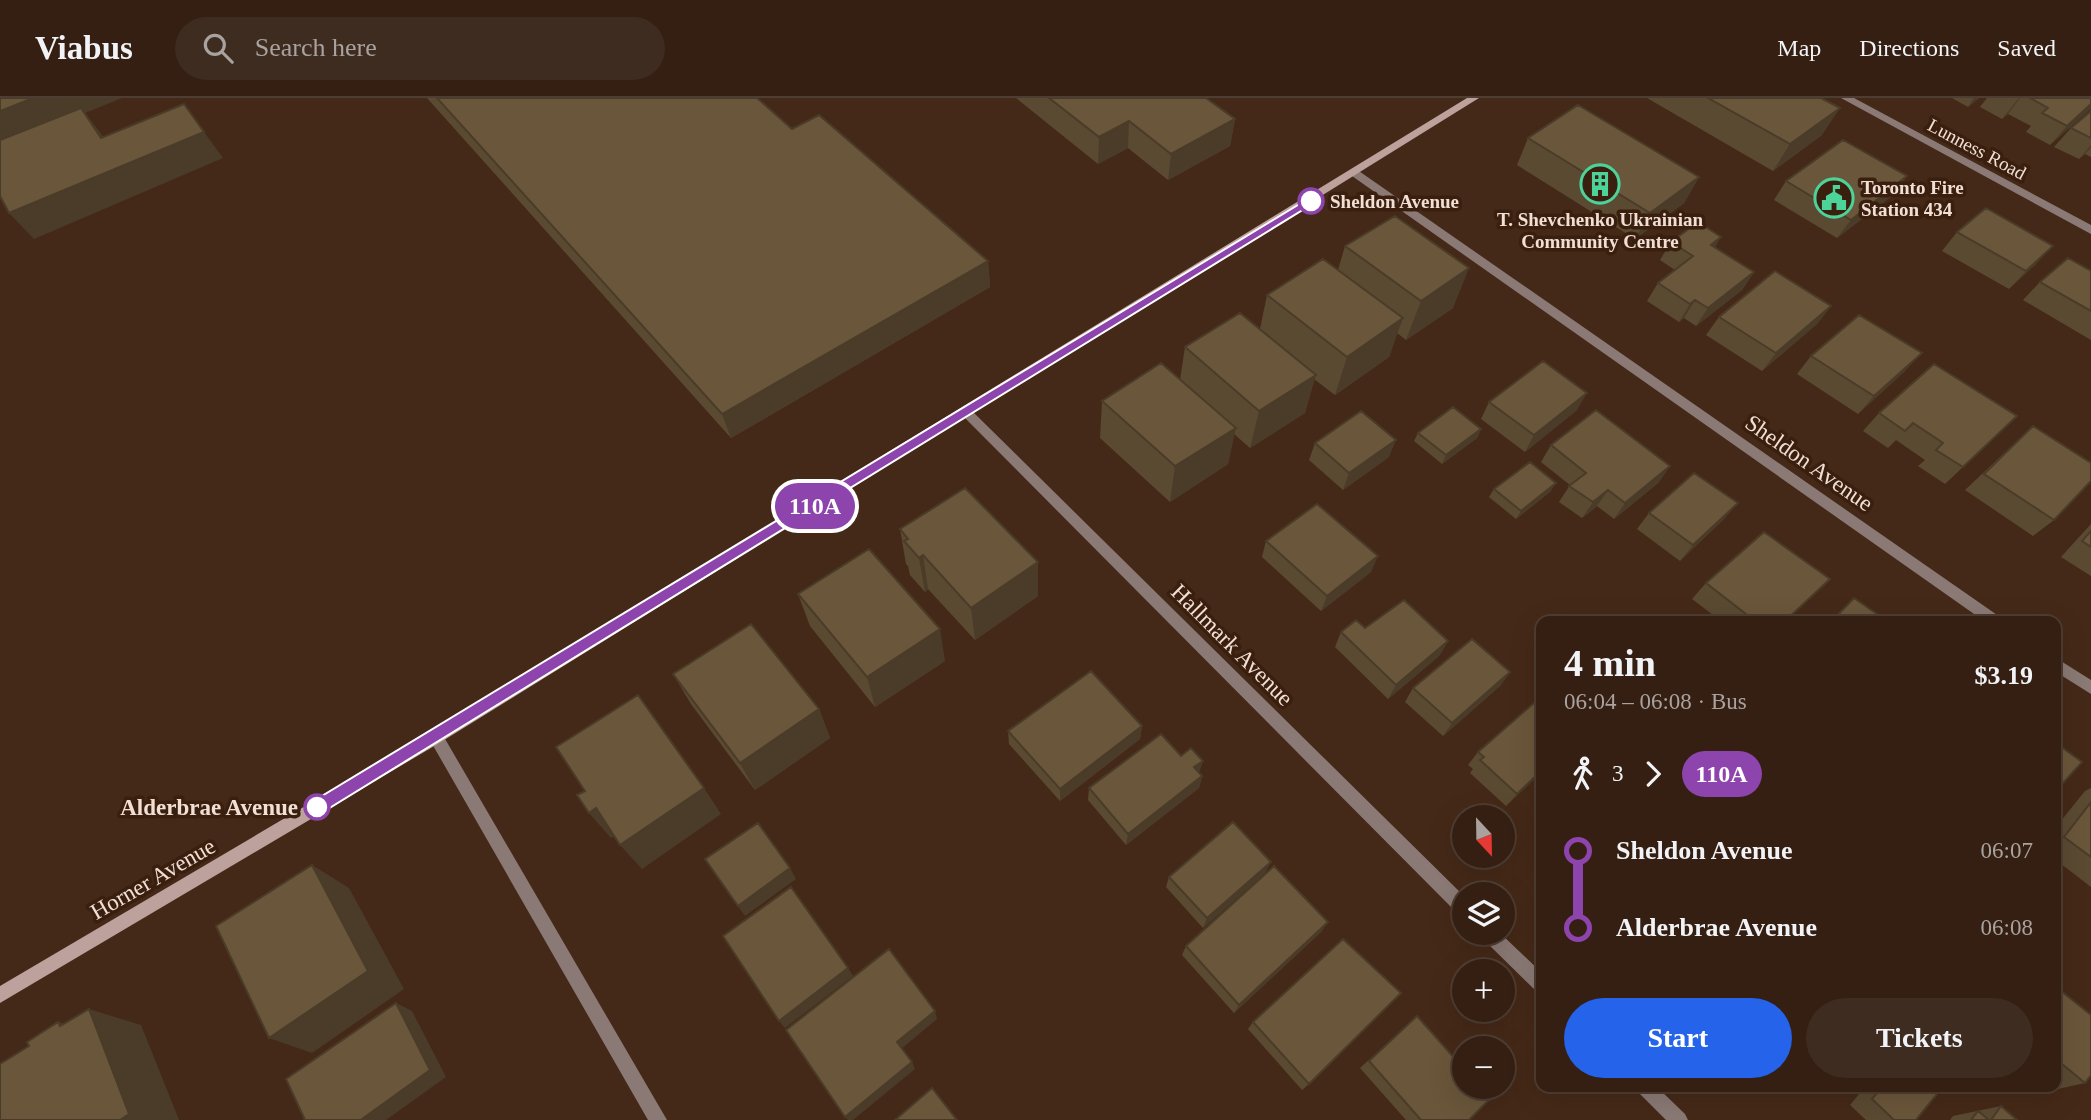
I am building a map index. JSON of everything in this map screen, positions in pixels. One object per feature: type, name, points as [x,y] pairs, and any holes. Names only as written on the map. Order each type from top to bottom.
[{"type":"main road","name":"Horner Avenue","points":[[0,995],[436,737],[967,413],[1474,98]]},
{"type":"street","name":"Lunness Road","points":[[1846,98],[2091,230]]},
{"type":"street","name":"Sheldon Avenue","points":[[1356,173],[1989,616]]},
{"type":"street","name":"Hallmark Avenue","points":[[967,413],[1452,896]]},
{"type":"street","points":[[2061,667],[2091,688]]},
{"type":"street","points":[[436,737],[658,1120]]},
{"type":"street","points":[[1501,945],[1536,979]]},
{"type":"street","points":[[1650,1092],[1679,1120]]},
{"type":"building","points":[[0,98],[33,98],[0,111]]},
{"type":"building","points":[[437,98],[757,98],[792,129],[819,115],[988,261],[722,414]]},
{"type":"building","points":[[1049,98],[1206,98],[1235,119],[1171,154],[1129,121],[1099,137]]},
{"type":"building","points":[[1708,98],[1821,98],[1840,108],[1790,144]]},
{"type":"building","points":[[2030,98],[2091,98],[2091,104],[2067,126],[2042,113],[2048,108]]},
{"type":"building","points":[[184,104],[204,132],[9,213],[0,196],[0,140],[81,108],[101,138]]},
{"type":"building","points":[[1578,105],[1699,177],[1650,213],[1528,138]]},
{"type":"building","points":[[2091,111],[2091,138],[2071,128]]},
{"type":"building","points":[[1843,140],[1907,176],[1851,220],[1786,181]]},
{"type":"building","points":[[1986,208],[2053,246],[2026,271],[1957,232]]},
{"type":"building","points":[[1395,216],[1469,268],[1421,301],[1345,246]]},
{"type":"building","points":[[1698,222],[1721,237],[1711,245],[1754,272],[1708,308],[1695,300],[1690,304],[1658,283],[1693,256],[1671,242]]},
{"type":"building","points":[[2068,258],[2091,271],[2091,311],[2040,282]]},
{"type":"building","points":[[1323,259],[1403,318],[1347,357],[1267,295]]},
{"type":"building","points":[[1775,271],[1831,306],[1776,353],[1719,317]]},
{"type":"building","points":[[1240,313],[1316,375],[1259,411],[1185,347]]},
{"type":"building","points":[[1859,315],[1922,353],[1874,396],[1811,356]]},
{"type":"building","points":[[1543,361],[1587,393],[1534,435],[1489,402]]},
{"type":"building","points":[[1161,363],[1236,428],[1175,466],[1102,401]]},
{"type":"building","points":[[1934,364],[2017,416],[1963,467],[1936,450],[1943,443],[1913,423],[1905,431],[1879,413]]},
{"type":"building","points":[[1453,407],[1481,429],[1446,455],[1418,433]]},
{"type":"building","points":[[1596,410],[1670,466],[1625,503],[1608,490],[1593,502],[1569,486],[1586,473],[1551,445]]},
{"type":"building","points":[[1361,411],[1396,440],[1349,473],[1315,443]]},
{"type":"building","points":[[2033,426],[2091,463],[2091,481],[2054,520],[1984,474]]},
{"type":"building","points":[[1530,462],[1556,483],[1521,511],[1494,489]]},
{"type":"building","points":[[1694,473],[1738,503],[1693,545],[1649,513]]},
{"type":"building","points":[[965,488],[1038,562],[971,608],[923,555],[919,558],[904,541],[908,539],[900,529]]},
{"type":"building","points":[[1317,504],[1378,556],[1327,596],[1266,541]]},
{"type":"building","points":[[2091,531],[2091,547],[2082,541]]},
{"type":"building","points":[[1764,532],[1830,579],[1790,616],[1749,616],[1706,583]]},
{"type":"building","points":[[869,549],[940,629],[867,677],[798,594]]},
{"type":"building","points":[[1854,598],[1880,616],[1837,616]]},
{"type":"building","points":[[1404,600],[1448,641],[1396,685],[1341,632],[1356,620],[1365,628]]},
{"type":"building","points":[[751,624],[819,709],[740,763],[673,674]]},
{"type":"building","points":[[1472,639],[1510,672],[1452,723],[1413,688]]},
{"type":"building","points":[[1091,671],[1142,726],[1060,789],[1008,731]]},
{"type":"building","points":[[638,695],[704,788],[620,845],[596,808],[589,813],[577,795],[585,791],[556,747]]},
{"type":"building","points":[[1536,701],[1536,776],[1517,794],[1480,760],[1484,757],[1478,752]]},
{"type":"building","points":[[1161,734],[1181,756],[1191,748],[1203,761],[1194,767],[1202,776],[1128,834],[1089,788]]},
{"type":"building","points":[[2061,747],[2082,762],[2061,785]]},
{"type":"building","points":[[2091,802],[2091,857],[2064,837]]},
{"type":"building","points":[[1233,822],[1271,862],[1207,918],[1169,877]]},
{"type":"building","points":[[758,823],[790,868],[738,906],[705,859]]},
{"type":"building","points":[[312,865],[368,971],[269,1038],[216,926]]},
{"type":"building","points":[[1274,866],[1328,922],[1239,1005],[1186,946]]},
{"type":"building","points":[[791,887],[848,968],[779,1021],[723,936]]},
{"type":"building","points":[[1343,939],[1401,993],[1309,1084],[1253,1022]]},
{"type":"building","points":[[889,949],[935,1011],[897,1042],[912,1062],[845,1117],[786,1030]]},
{"type":"building","points":[[2061,991],[2091,1015],[2091,1075],[2085,1083],[2061,1063]]},
{"type":"building","points":[[396,1003],[430,1070],[363,1120],[305,1120],[286,1079]]},
{"type":"building","points":[[89,1009],[129,1114],[120,1120],[0,1120],[0,1064],[29,1046],[27,1042],[58,1022],[60,1026]]},
{"type":"building","points":[[1417,1016],[1452,1055],[1452,1099],[1490,1099],[1469,1120],[1421,1120],[1369,1061]]},
{"type":"building","points":[[932,1088],[957,1120],[895,1120]]},
{"type":"building","points":[[1878,1092],[1939,1092],[1916,1120],[1894,1120],[1872,1099]]},
{"type":"building","points":[[2001,1106],[2017,1120],[1991,1120]]},
{"type":"building","points":[[1978,1111],[1989,1120],[1971,1120]]},
{"type":"bus line","name":"110A","points":[[317,807],[481,710],[1311,201]]},
{"type":"place","name":"T. Shevchenko Ukrainian Community Centre","points":[[1600,184]]},
{"type":"place","name":"Toronto Fire Station 434","points":[[1834,198]]},
{"type":"place","name":"Sheldon Avenue","points":[[1311,201]]},
{"type":"place","name":"Alderbrae Avenue","points":[[317,807]]}]
